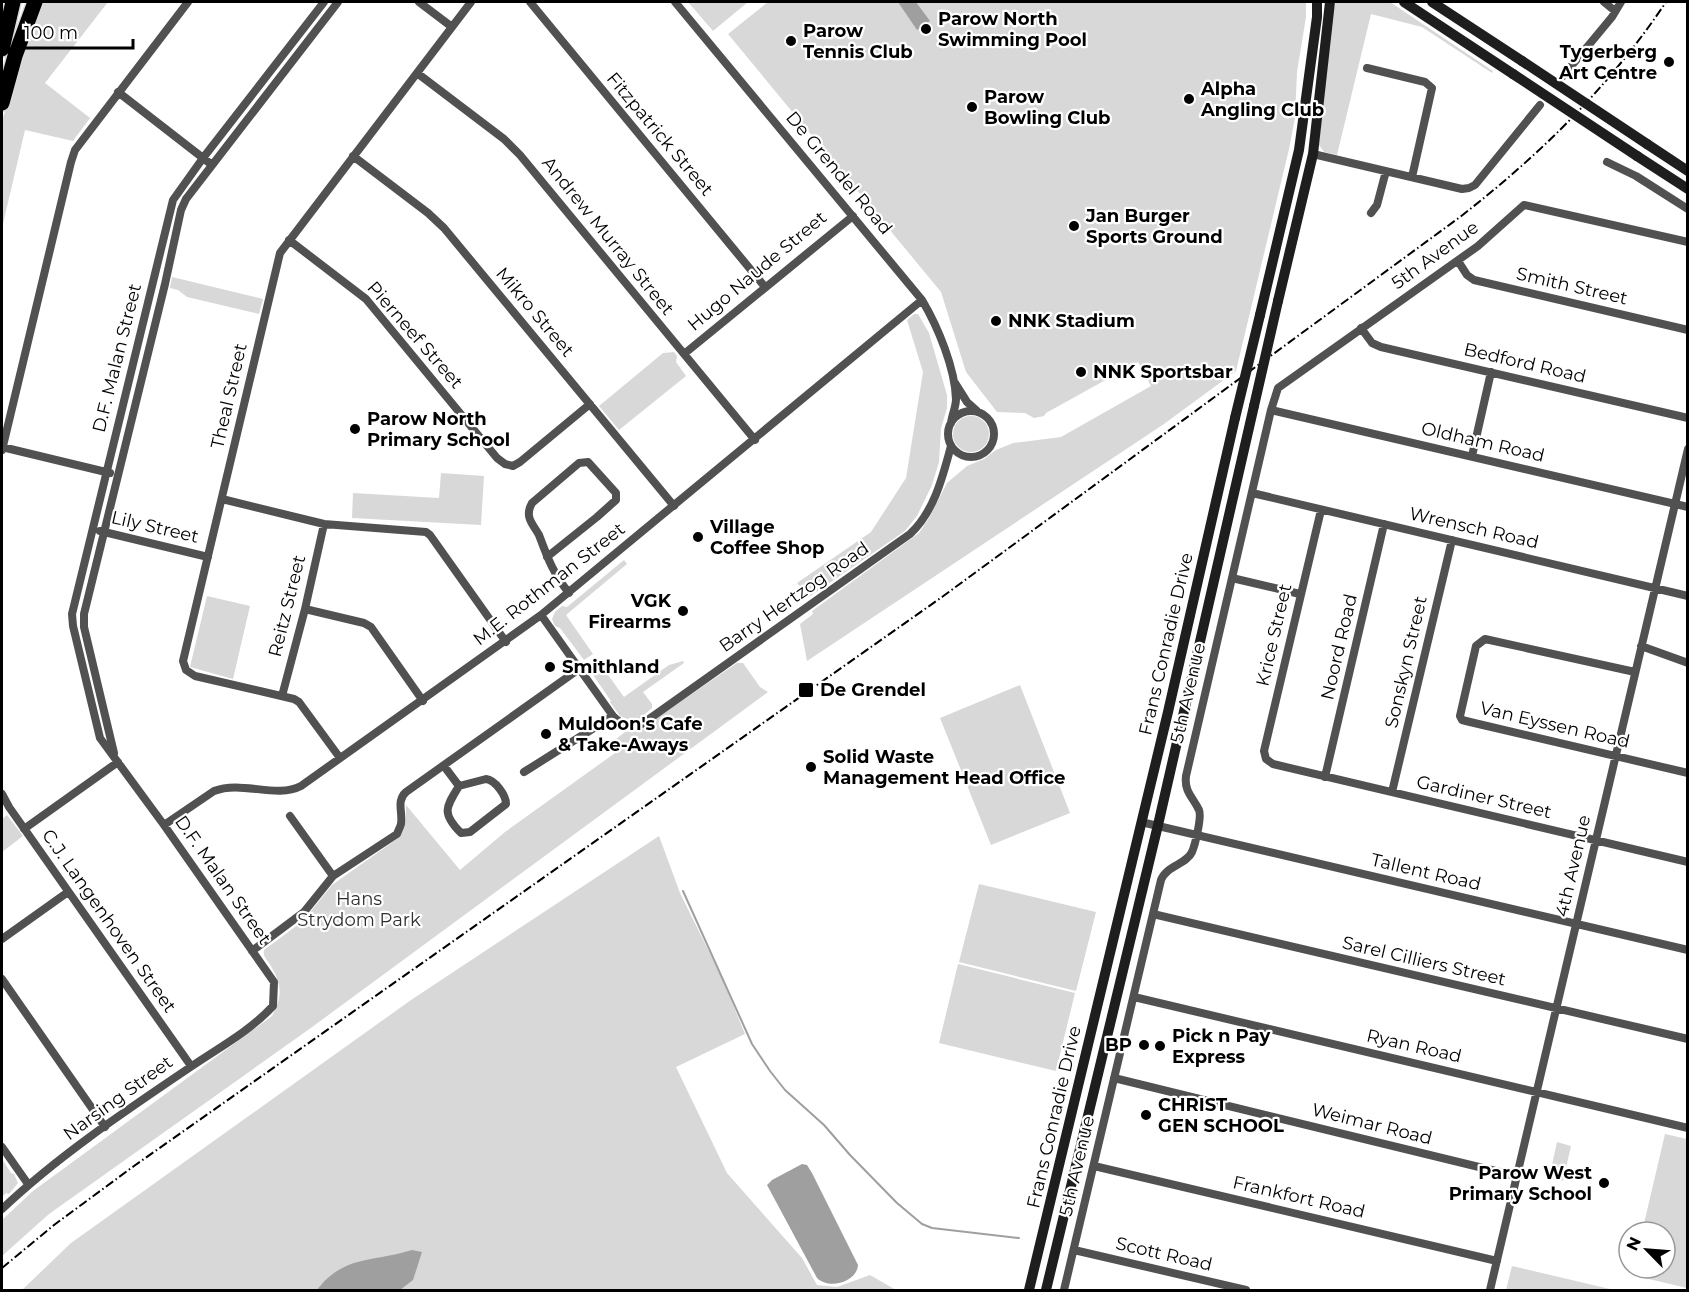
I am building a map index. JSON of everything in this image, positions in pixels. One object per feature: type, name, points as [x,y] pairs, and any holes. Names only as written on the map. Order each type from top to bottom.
[{"type":"highway","points":[[2,50],[13,2]]},
{"type":"highway","points":[[2,103],[15,56],[35,2]]},
{"type":"main road","name":"Frans Conradie Drive","points":[[1029,1290],[1299,150],[1317,17],[1317,2]]},
{"type":"main road","name":"Frans Conradie Drive","points":[[1046,1290],[1158,825],[1313,154],[1330,2]]},
{"type":"main road","points":[[1404,2],[1688,189]]},
{"type":"main road","points":[[1432,2],[1688,171]]},
{"type":"street","points":[[117,475],[2,448],[71,162],[80,143],[188,2]]},
{"type":"street","name":"D.F. Malan Street","points":[[259,1021],[273,1006],[274,982],[164,825],[103,743],[96,729],[72,614],[173,200],[324,2]]},
{"type":"street","name":"D.F. Malan Street","points":[[118,762],[112,747],[83,620],[181,210],[186,199],[338,2]]},
{"type":"street","points":[[419,2],[452,27]]},
{"type":"street","name":"Theal Street","points":[[340,758],[299,702],[195,676],[183,666],[279,258],[289,240],[471,2]]},
{"type":"street","name":"Fitzpatrick Street","points":[[530,2],[765,286]]},
{"type":"street","name":"De Grendel Road","points":[[675,2],[922,300],[937,328],[953,380],[956,401],[951,423]]},
{"type":"street","points":[[1604,2],[1615,11]]},
{"type":"street","points":[[1563,76],[1621,2]]},
{"type":"street","points":[[1367,68],[1425,82],[1432,88],[1412,177]]},
{"type":"street","name":"Andrew Murray Street","points":[[417,73],[513,147],[754,440]]},
{"type":"street","points":[[118,92],[212,165]]},
{"type":"street","points":[[1313,154],[1462,189],[1472,187],[1540,105]]},
{"type":"street","name":"Mikro Street","points":[[353,156],[428,213],[444,228],[674,506]]},
{"type":"street","points":[[1607,162],[1636,176],[1688,209]]},
{"type":"street","points":[[1371,213],[1377,205],[1386,171]]},
{"type":"street","name":"5th Avenue","points":[[1064,1290],[1163,874],[1189,856],[1196,834],[1200,813],[1187,792],[1186,776],[1276,392],[1283,384],[1478,246],[1520,207],[1528,205],[1688,242]]},
{"type":"street","name":"Hugo Naude Street","points":[[684,354],[853,216]]},
{"type":"street","name":"Pierneef Street","points":[[289,240],[366,299],[497,458],[505,464],[513,466],[520,462],[590,404]]},
{"type":"street","name":"Smith Street","points":[[1458,261],[1467,275],[1474,280],[1688,330]]},
{"type":"street","name":"M.E. Rothman Street","points":[[164,825],[221,788],[237,786],[276,790],[295,789],[340,758],[506,642],[569,593],[922,300]]},
{"type":"street","points":[[142,325],[154,328]]},
{"type":"street","name":"Bedford Road","points":[[1361,328],[1372,343],[1381,347],[1688,418]]},
{"type":"street","points":[[1472,456],[1491,372]]},
{"type":"street","name":"De Grendel Road","points":[[953,380],[967,402],[977,411]]},
{"type":"street","name":"Oldham Road","points":[[1271,410],[1688,507]]},
{"type":"street","points":[[977,411],[988,418],[994,429],[989,450],[969,458],[955,452],[948,438],[951,423],[962,413],[977,411]]},
{"type":"street","name":"Barry Hertzog Road","points":[[613,716],[619,722],[627,725],[636,726],[646,722],[910,534],[920,523],[936,492],[951,446]]},
{"type":"street","name":"4th Avenue","points":[[1490,1290],[1688,449]]},
{"type":"street","points":[[547,557],[616,500],[616,493],[588,462],[579,463],[530,505],[530,522],[538,533],[547,557],[553,572],[569,593]]},
{"type":"street","name":"Wrensch Road","points":[[1252,493],[1688,596]]},
{"type":"street","points":[[222,499],[324,524],[426,532],[506,642]]},
{"type":"street","name":"Krice Street","points":[[1272,764],[1266,759],[1264,751],[1321,510]]},
{"type":"street","name":"Reitz Street","points":[[282,696],[324,524]]},
{"type":"street","name":"Noord Road","points":[[1325,777],[1384,524]]},
{"type":"street","name":"Lily Street","points":[[93,529],[208,557]]},
{"type":"street","name":"Sonskyn Street","points":[[1392,792],[1452,540]]},
{"type":"street","points":[[1232,578],[1300,594]]},
{"type":"street","points":[[305,609],[364,623],[371,627],[423,700]]},
{"type":"street","points":[[524,772],[613,716],[541,615]]},
{"type":"street","points":[[72,622],[83,620]]},
{"type":"street","name":"Van Eyssen Road","points":[[1635,672],[1488,638],[1482,640],[1474,652],[1460,714],[1462,720],[1688,773]]},
{"type":"street","points":[[1641,646],[1688,663]]},
{"type":"street","points":[[252,951],[304,912],[333,876],[397,834],[401,824],[402,796],[579,669]]},
{"type":"street","points":[[24,829],[118,762]]},
{"type":"street","name":"Gardiner Street","points":[[1272,764],[1688,862]]},
{"type":"street","points":[[444,766],[459,786]]},
{"type":"street","points":[[486,779],[491,780],[505,799],[506,804],[470,831],[461,833],[446,810],[459,786],[486,779]]},
{"type":"street","name":"C.J. Langenhoven Street","points":[[2,794],[24,829],[192,1066]]},
{"type":"street","points":[[290,816],[333,876]]},
{"type":"street","name":"Tallent Road","points":[[1141,822],[1688,950]]},
{"type":"street","points":[[2,939],[69,892]]},
{"type":"street","name":"Sarel Cilliers Street","points":[[1153,914],[1688,1040]]},
{"type":"street","points":[[2,979],[105,1127]]},
{"type":"street","name":"Ryan Road","points":[[1134,997],[1688,1128]]},
{"type":"street","name":"Narsing Street","points":[[2,1209],[28,1184],[105,1127],[259,1021]]},
{"type":"street","name":"Weimar Road","points":[[1114,1078],[1516,1176]]},
{"type":"street","points":[[2,1147],[28,1184]]},
{"type":"street","name":"Frankfort Road","points":[[1094,1166],[1497,1261]]},
{"type":"street","name":"Scott Road","points":[[1074,1250],[1246,1290]]},
{"type":"green space","points":[[40,2],[108,2],[45,83],[90,118],[73,141],[25,130],[2,228],[2,121]]},
{"type":"green space","points":[[688,2],[748,2],[713,31]]},
{"type":"green space","name":"Jan Burger Sports Ground","points":[[768,2],[1306,2],[1306,17],[1297,72],[1295,118],[1236,371],[1164,424],[807,661],[800,624],[813,614],[812,611],[919,533],[947,483],[967,466],[1013,443],[1061,437],[1151,386],[1138,362],[1044,416],[1034,418],[1025,413],[997,412],[966,372],[941,292],[728,34]]},
{"type":"green space","points":[[1336,2],[1390,2],[1493,71],[1492,73],[1422,27],[1371,14],[1337,155],[1324,152],[1319,145],[1332,16]]},
{"type":"green space","points":[[172,277],[263,299],[259,314],[187,297],[178,290],[170,288]]},
{"type":"green space","points":[[914,314],[918,314],[929,333],[947,395],[947,408],[941,428],[939,462],[932,485],[917,516],[905,531],[809,597],[797,583],[871,532],[906,478],[923,372],[907,320]]},
{"type":"green space","points":[[674,352],[677,356],[676,362],[686,376],[619,430],[599,406],[663,353]]},
{"type":"green space","points":[[971,416],[984,421],[989,434],[984,447],[971,452],[958,447],[953,434],[958,421]]},
{"type":"green space","points":[[441,473],[484,476],[481,525],[352,518],[353,493],[439,498]]},
{"type":"green space","points":[[624,560],[627,564],[566,615],[593,654],[584,660],[560,628],[555,626],[552,619],[555,612],[562,606],[567,607]]},
{"type":"green space","points":[[207,596],[250,606],[233,679],[190,667]]},
{"type":"green space","points":[[598,661],[624,697],[669,665],[683,661],[684,663],[643,692],[652,704],[652,708],[639,719],[629,720],[620,716],[591,672],[590,666]]},
{"type":"green space","name":"Hans Strydom Park","points":[[737,663],[743,663],[760,687],[768,692],[308,1030],[49,1214],[2,1256],[2,1220],[33,1191],[272,1016],[280,989],[276,976],[264,955],[264,950],[303,921],[332,885],[397,839],[404,828],[406,805],[460,870],[505,832],[622,748],[616,739],[625,732],[639,730]]},
{"type":"green space","points":[[1020,685],[1070,813],[991,845],[940,718]]},
{"type":"green space","points":[[7,815],[23,836],[2,852],[2,819]]},
{"type":"green space","points":[[659,836],[680,893],[722,978],[745,1034],[676,1067],[727,1173],[802,1258],[817,1285],[837,1287],[870,1275],[896,1290],[22,1290],[71,1243],[411,1000]]},
{"type":"green space","points":[[979,884],[1096,912],[1076,991],[959,962]]},
{"type":"green space","points":[[958,964],[1075,993],[1056,1071],[939,1043]]},
{"type":"green space","points":[[1665,1134],[1687,1139],[1687,1288],[1653,1280],[1677,1280],[1677,1220],[1645,1220]]},
{"type":"green space","points":[[1557,1142],[1571,1146],[1563,1181],[1549,1178]]},
{"type":"green space","points":[[2,1159],[18,1183],[9,1194],[6,1193],[2,1197]]},
{"type":"green space","points":[[1512,1266],[1610,1289],[1506,1290]]},
{"type":"shaded area","points":[[898,2],[916,2],[930,21],[917,30]]},
{"type":"shaded area","points":[[802,1164],[807,1165],[812,1173],[858,1265],[853,1276],[848,1280],[835,1284],[822,1282],[817,1278],[767,1185]]},
{"type":"shaded area","points":[[412,1250],[422,1252],[413,1280],[400,1290],[317,1290],[327,1279],[348,1265]]},
{"type":"waterway","points":[[683,891],[752,1044],[785,1090],[824,1125],[897,1203],[922,1224],[932,1228],[1019,1238]]},
{"type":"railway","points":[[2,1268],[54,1225],[134,1166],[942,597],[1460,217],[1518,169],[1572,118],[1621,63],[1666,2]]},
{"type":"place","name":"Parow North Swimming Pool","points":[[926,29]]},
{"type":"place","name":"Parow Tennis Club","points":[[791,41]]},
{"type":"place","name":"Tygerberg Art Centre","points":[[1669,62]]},
{"type":"place","name":"Alpha Angling Club","points":[[1189,99]]},
{"type":"place","name":"Parow Bowling Club","points":[[972,107]]},
{"type":"place","name":"Jan Burger Sports Ground","points":[[1074,226]]},
{"type":"place","name":"NNK Stadium","points":[[996,321]]},
{"type":"place","name":"NNK Sportsbar","points":[[1081,372]]},
{"type":"place","name":"Parow North Primary School","points":[[355,429]]},
{"type":"place","name":"Village Coffee Shop","points":[[698,537]]},
{"type":"place","name":"VGK Firearms","points":[[683,611]]},
{"type":"place","name":"Smithland","points":[[550,667]]},
{"type":"place","name":"De Grendel","points":[[806,690]]},
{"type":"place","name":"Muldoon's Cafe & Take-Aways","points":[[546,734]]},
{"type":"place","name":"Solid Waste Management Head Office","points":[[811,767]]},
{"type":"place","name":"BP","points":[[1144,1045]]},
{"type":"place","name":"Pick n Pay Express","points":[[1160,1046]]},
{"type":"place","name":"CHRIST GEN SCHOOL","points":[[1146,1115]]},
{"type":"place","name":"Parow West Primary School","points":[[1604,1183]]}]
